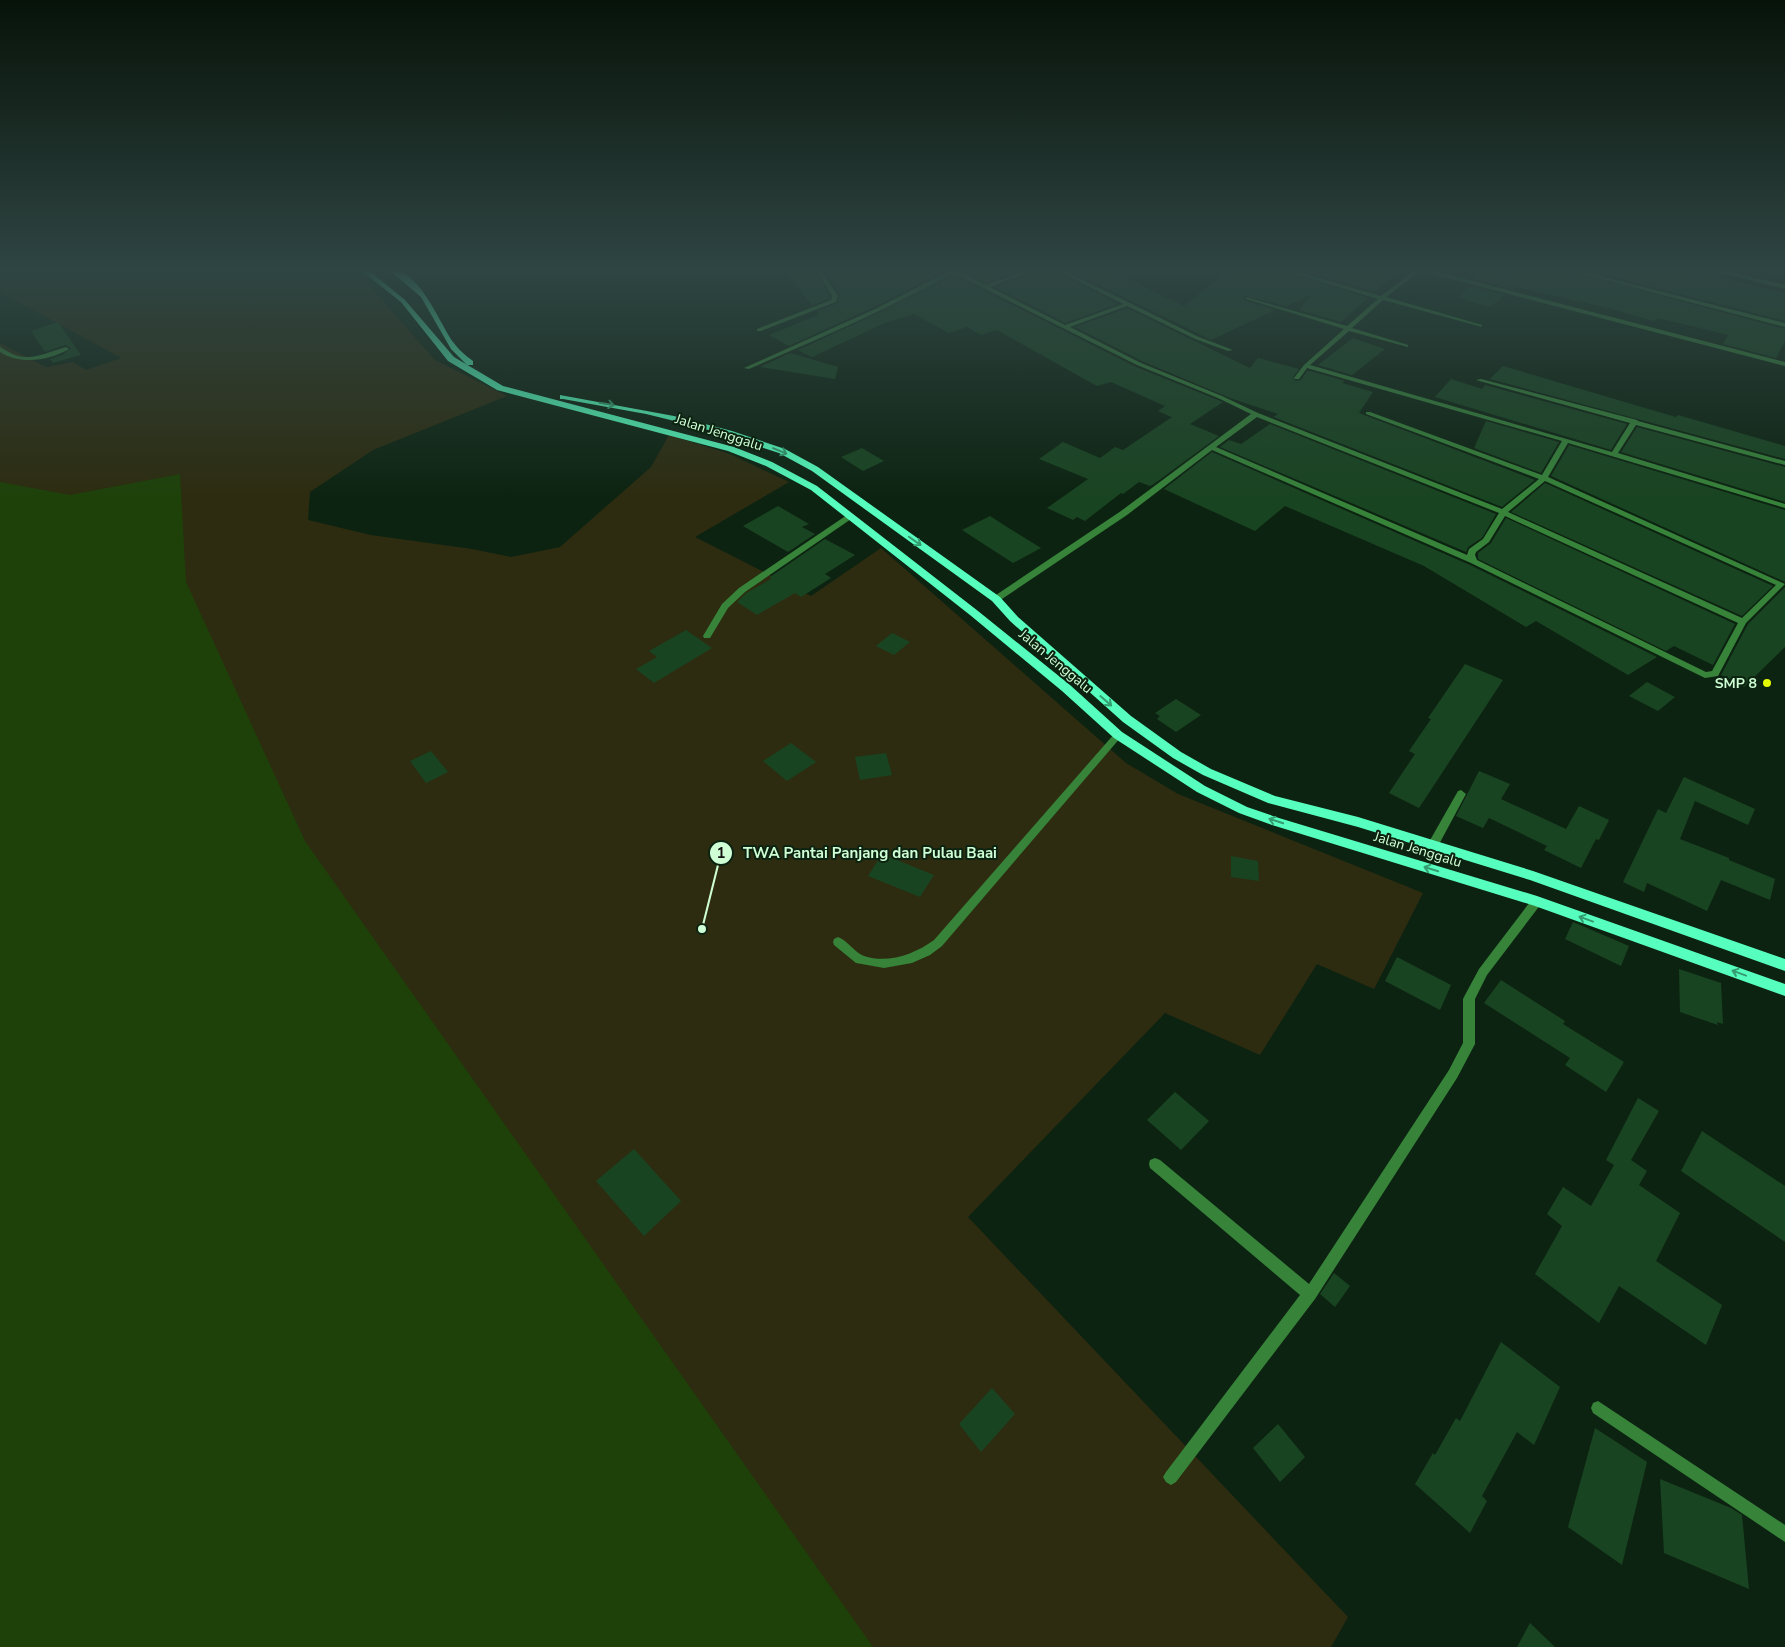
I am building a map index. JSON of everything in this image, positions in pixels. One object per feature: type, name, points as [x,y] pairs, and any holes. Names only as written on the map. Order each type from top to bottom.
[{"type":"main road","name":"Jalan Jenggalu","points":[[440,345],[451,358],[504,386],[731,449],[769,464],[814,488],[974,613],[1066,688],[1118,735],[1201,789],[1243,810],[1537,901],[1785,990]]},
{"type":"main road","name":"Jalan Jenggalu","points":[[452,345],[460,356],[504,386],[672,418],[740,437],[783,452],[838,485],[996,599],[1014,619],[1127,719],[1177,755],[1207,772],[1272,800],[1358,822],[1532,876],[1785,965]]},
{"type":"main road","points":[[1066,688],[1086,684]]},
{"type":"street","points":[[747,368],[800,345]]},
{"type":"street","points":[[1100,345],[1139,364],[1256,414],[1503,512],[1743,622]]},
{"type":"street","points":[[1216,345],[1230,350]]},
{"type":"street","points":[[1296,378],[1329,345]]},
{"type":"street","points":[[1711,345],[1785,364]]},
{"type":"street","points":[[0,349],[9,356],[27,360],[66,349]]},
{"type":"street","points":[[1306,366],[1614,454],[1785,506]]},
{"type":"street","points":[[1479,380],[1636,421],[1785,463]]},
{"type":"street","points":[[1213,448],[1474,561],[1705,675],[1715,674],[1743,622],[1783,585],[1544,478],[1368,413]]},
{"type":"street","points":[[996,599],[1110,523],[1213,448],[1256,414]]},
{"type":"street","points":[[1614,454],[1636,421]]},
{"type":"street","points":[[1474,561],[1471,555],[1472,550],[1486,540],[1503,512],[1544,478],[1566,440]]},
{"type":"street","points":[[707,636],[725,606],[742,590],[850,517]]},
{"type":"street","points":[[838,942],[860,960],[884,963],[908,960],[926,952],[938,943],[1118,735]]},
{"type":"street","points":[[1433,845],[1462,794]]},
{"type":"street","points":[[1171,1477],[1310,1294],[1453,1074],[1469,1044],[1470,999],[1480,979],[1537,901]]},
{"type":"street","points":[[1155,1164],[1310,1294]]},
{"type":"street","points":[[1598,1408],[1785,1534]]},
{"type":"shaded area","points":[[0,345],[4,345],[46,367],[73,362],[86,370],[121,358],[97,345],[422,345],[435,360],[507,396],[373,450],[310,492],[308,520],[371,535],[472,549],[511,557],[560,547],[651,467],[669,435],[730,454],[789,482],[695,537],[811,596],[881,548],[1126,763],[1178,794],[1423,893],[1374,989],[1317,964],[1260,1055],[1165,1013],[968,1217],[1348,1617],[1331,1647],[0,1647]]},
{"type":"shaded area","points":[[180,474],[186,582],[305,841],[873,1647],[0,1647],[0,482],[70,495]]},
{"type":"building","points":[[40,345],[74,345],[81,355],[53,363],[50,359],[62,355],[71,348],[65,345],[45,352]]},
{"type":"building","points":[[809,345],[838,345],[812,357],[798,350]]},
{"type":"building","points":[[1024,345],[1092,345],[1136,367],[1223,402],[1190,424],[1219,436],[1154,484],[1150,486],[1139,482],[1123,494],[1121,493],[1085,521],[1077,517],[1073,520],[1047,508],[1088,479],[1039,459],[1063,442],[1100,458],[1115,447],[1123,450],[1172,417],[1158,411],[1165,406],[1111,382],[1097,386]]},
{"type":"building","points":[[1110,345],[1203,345],[1250,368],[1258,358],[1299,369],[1293,377],[1295,381],[1301,380],[1307,371],[1310,371],[1345,381],[1342,383],[1373,392],[1359,413],[1535,480],[1502,507],[1273,417],[1278,414],[1230,398],[1142,361]]},
{"type":"building","points":[[1344,345],[1373,345],[1385,349],[1352,375],[1318,365]]},
{"type":"building","points":[[1726,345],[1783,345],[1776,358]]},
{"type":"building","points":[[790,353],[838,367],[835,379],[760,367]]},
{"type":"building","points":[[1503,366],[1676,417],[1678,415],[1785,446],[1785,459],[1490,379]]},
{"type":"building","points":[[1451,379],[1482,389],[1485,385],[1627,424],[1611,450],[1435,397]]},
{"type":"building","points":[[1486,421],[1559,442],[1541,473],[1474,448]]},
{"type":"building","points":[[1270,424],[1496,514],[1482,538],[1468,547],[1466,552],[1220,447],[1229,440],[1241,444]]},
{"type":"building","points":[[1637,427],[1785,467],[1785,502],[1621,452]]},
{"type":"building","points":[[1569,445],[1785,510],[1785,582],[1551,476]]},
{"type":"building","points":[[862,448],[884,461],[863,471],[841,457]]},
{"type":"building","points":[[1212,452],[1470,565],[1657,657],[1628,675],[1536,621],[1526,627],[1424,566],[1285,506],[1255,531],[1164,489]]},
{"type":"building","points":[[1545,483],[1773,586],[1742,616],[1511,512]]},
{"type":"building","points":[[778,506],[809,524],[802,527],[815,534],[788,552],[743,526]]},
{"type":"building","points":[[990,516],[1041,548],[1013,563],[962,530]]},
{"type":"building","points":[[1506,518],[1735,624],[1713,665],[1674,646],[1666,651],[1478,559],[1478,553],[1491,543]]},
{"type":"building","points":[[825,539],[855,555],[825,574],[831,578],[801,597],[795,593],[757,615],[737,602],[746,593],[771,579],[770,577]]},
{"type":"building","points":[[1785,587],[1785,647],[1744,687],[1721,675],[1748,624]]},
{"type":"building","points":[[686,630],[712,648],[654,683],[636,669],[657,657],[649,651]]},
{"type":"building","points":[[892,633],[910,642],[894,655],[876,646]]},
{"type":"building","points":[[1465,664],[1503,680],[1419,808],[1389,793],[1415,754],[1409,751],[1431,719],[1428,718]]},
{"type":"building","points":[[1647,682],[1675,697],[1658,711],[1629,696]]},
{"type":"building","points":[[1176,699],[1201,715],[1176,732],[1157,719],[1160,716],[1155,713]]},
{"type":"building","points":[[791,743],[816,762],[787,781],[763,761]]},
{"type":"building","points":[[431,751],[448,772],[426,783],[410,761]]},
{"type":"building","points":[[886,753],[892,775],[860,780],[855,757]]},
{"type":"building","points":[[1479,771],[1510,784],[1501,799],[1566,829],[1579,806],[1609,820],[1599,840],[1596,839],[1581,868],[1544,850],[1547,846],[1489,818],[1483,828],[1456,816]]},
{"type":"building","points":[[1684,777],[1755,809],[1748,825],[1695,801],[1680,839],[1729,858],[1729,860],[1775,879],[1770,900],[1721,880],[1707,911],[1647,883],[1644,892],[1623,882],[1658,809],[1666,813]]},
{"type":"building","points":[[882,854],[934,875],[920,897],[868,876]]},
{"type":"building","points":[[1231,856],[1258,861],[1259,881],[1231,877]]},
{"type":"building","points":[[1573,922],[1629,946],[1621,966],[1565,939]]},
{"type":"building","points":[[1397,957],[1451,985],[1440,1010],[1385,981]]},
{"type":"building","points":[[1679,969],[1721,983],[1723,1024],[1717,1022],[1718,1025],[1680,1012]]},
{"type":"building","points":[[1501,980],[1565,1021],[1563,1024],[1624,1062],[1606,1092],[1565,1065],[1570,1058],[1484,1003]]},
{"type":"building","points":[[1175,1092],[1209,1121],[1181,1150],[1147,1120]]},
{"type":"building","points":[[1638,1098],[1659,1111],[1631,1160],[1647,1171],[1639,1185],[1680,1213],[1656,1261],[1722,1305],[1706,1345],[1619,1286],[1599,1323],[1535,1274],[1562,1226],[1547,1214],[1563,1187],[1591,1206],[1614,1165],[1606,1160]]},
{"type":"building","points":[[1702,1131],[1785,1186],[1785,1242],[1681,1171]]},
{"type":"building","points":[[634,1149],[681,1201],[644,1236],[596,1181]]},
{"type":"building","points":[[1334,1273],[1350,1286],[1335,1307],[1320,1294]]},
{"type":"building","points":[[1501,1342],[1560,1387],[1534,1445],[1517,1432],[1482,1496],[1487,1501],[1470,1533],[1415,1484],[1433,1453],[1435,1455],[1456,1418],[1460,1421]]},
{"type":"building","points":[[992,1388],[1015,1414],[981,1452],[959,1424]]},
{"type":"building","points":[[1278,1424],[1305,1457],[1280,1482],[1253,1448]]},
{"type":"building","points":[[1595,1428],[1647,1462],[1622,1565],[1568,1527]]},
{"type":"building","points":[[1660,1479],[1731,1508],[1742,1515],[1749,1589],[1664,1553]]},
{"type":"building","points":[[1530,1623],[1555,1647],[1517,1647]]},
{"type":"place","name":"SMP 8","points":[[1767,683]]},
{"type":"place","name":"TWA Pantai Panjang dan Pulau Baai","points":[[702,929]]}]
